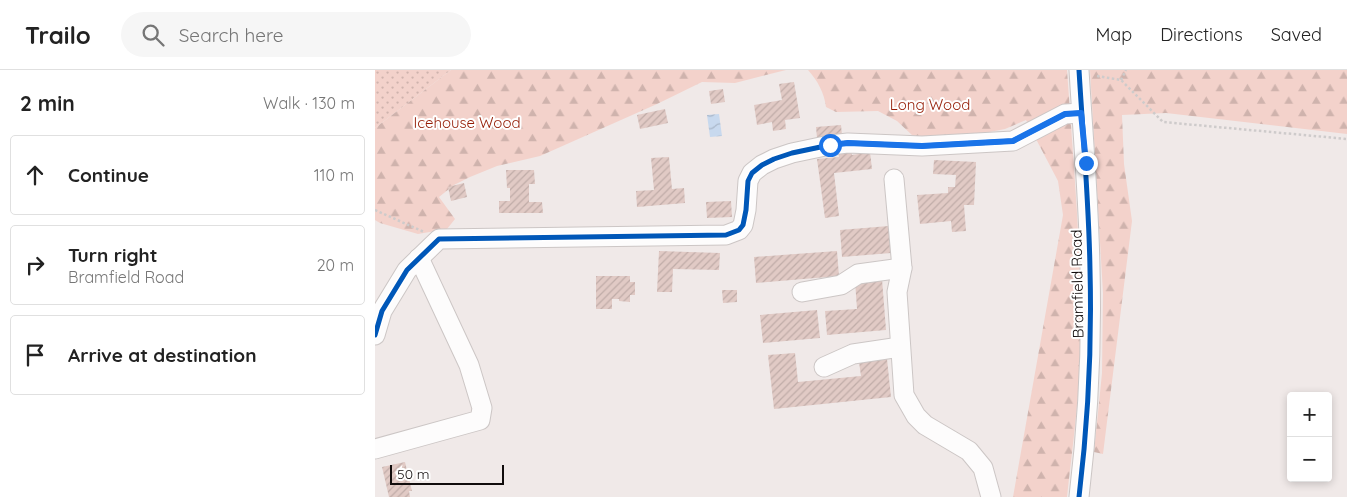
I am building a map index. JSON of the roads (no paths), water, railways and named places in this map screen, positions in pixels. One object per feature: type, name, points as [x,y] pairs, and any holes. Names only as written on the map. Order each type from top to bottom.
[{"type":"street","name":"Bramfield Road","points":[[1079,71],[1091,270],[1085,448],[1079,497]]},
{"type":"street","points":[[375,335],[382,311],[407,270],[439,239],[726,235],[739,230],[743,225],[747,210],[747,181],[752,173],[762,165],[783,156],[808,149],[848,143],[922,146],[1013,141],[1065,114],[1081,113]]},
{"type":"street","points":[[894,179],[901,268],[897,292],[904,395],[909,406],[925,425],[969,451],[983,468],[991,497]]},
{"type":"street","points":[[375,449],[480,420],[482,408],[469,365],[419,258]]},
{"type":"street","points":[[802,292],[841,285],[858,274],[901,268]]},
{"type":"street","points":[[824,367],[853,354],[900,347]]},
{"type":"water","points":[[719,114],[722,136],[710,137],[707,115]]},
{"type":"park label","name":"Long Wood","points":[[930,104]]},
{"type":"park label","name":"Icehouse Wood","points":[[467,122]]}]
